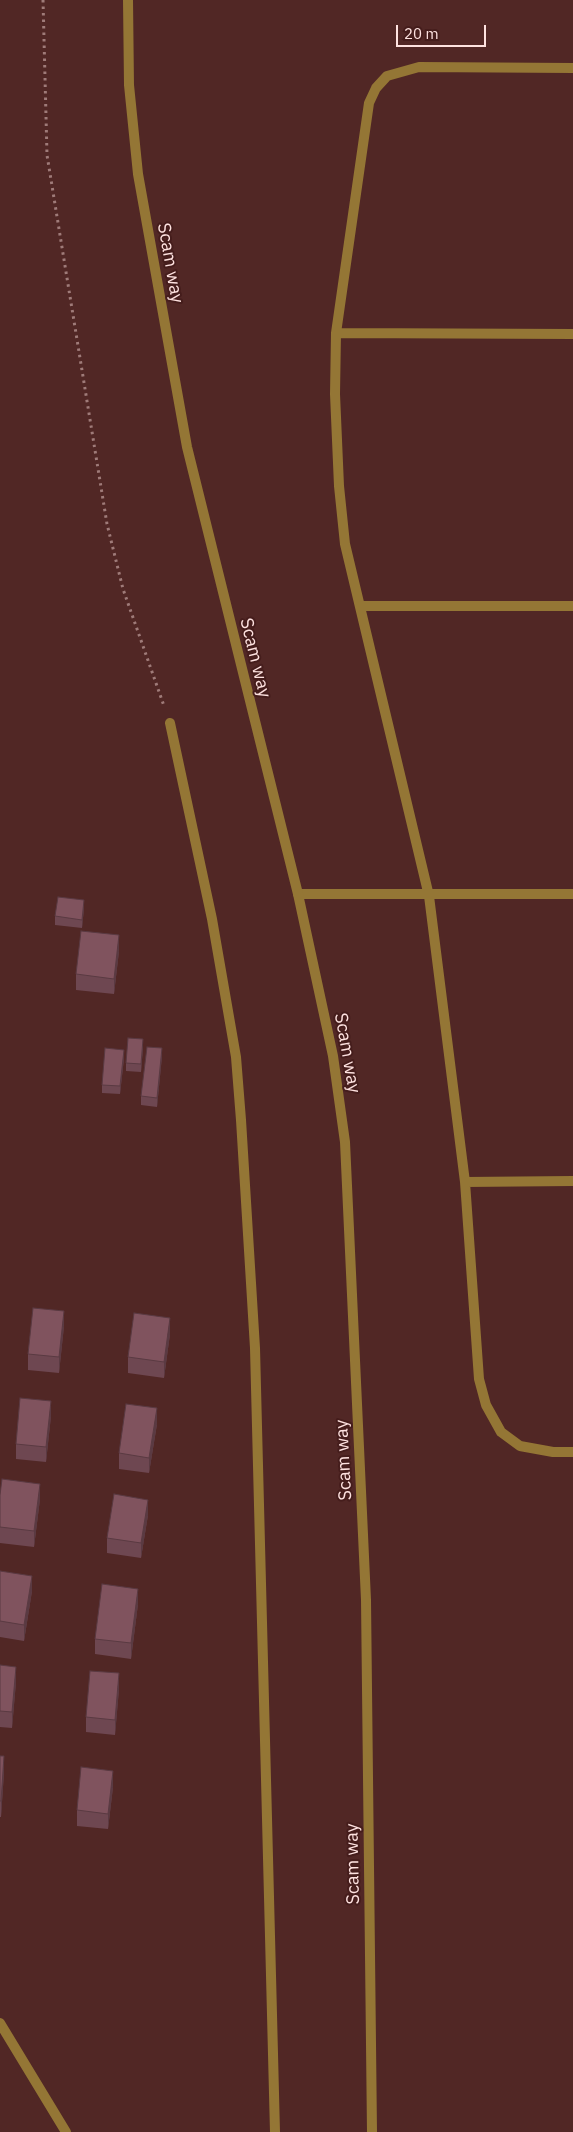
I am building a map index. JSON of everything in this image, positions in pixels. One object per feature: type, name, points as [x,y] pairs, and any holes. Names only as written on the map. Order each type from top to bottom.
[{"type":"street","name":"Scam way","points":[[128,0],[129,85],[138,174],[187,447],[298,894],[333,1056],[345,1142],[366,1600],[372,2132]]},
{"type":"street","points":[[573,68],[419,67],[387,76],[376,88],[369,103],[336,333],[339,486],[345,544],[361,606],[381,704],[429,896],[466,1182],[479,1379],[486,1405],[501,1432],[520,1446],[553,1452],[573,1452]]},
{"type":"street","points":[[336,333],[573,334]]},
{"type":"street","points":[[361,606],[573,606]]},
{"type":"street","points":[[170,723],[212,919],[236,1057],[241,1120],[255,1348],[275,2132]]},
{"type":"street","points":[[298,894],[429,896],[573,894]]},
{"type":"street","points":[[466,1182],[573,1180]]},
{"type":"street","points":[[0,2022],[66,2132]]},
{"type":"path","points":[[43,0],[47,155],[107,524],[123,590],[170,723]]},
{"type":"building","points":[[58,897],[84,900],[82,920],[55,916]]},
{"type":"building","points":[[81,931],[119,935],[114,979],[76,974]]},
{"type":"building","points":[[128,1038],[143,1039],[141,1064],[126,1063]]},
{"type":"building","points":[[147,1047],[162,1048],[157,1098],[141,1096]]},
{"type":"building","points":[[105,1048],[124,1050],[120,1086],[102,1085]]},
{"type":"building","points":[[33,1308],[64,1311],[59,1357],[28,1354]]},
{"type":"building","points":[[134,1313],[170,1318],[164,1362],[128,1357]]},
{"type":"building","points":[[20,1398],[51,1401],[46,1447],[16,1444]]},
{"type":"building","points":[[126,1404],[157,1408],[149,1458],[119,1453]]},
{"type":"building","points":[[2,1479],[40,1484],[34,1531],[0,1527]]},
{"type":"building","points":[[114,1494],[148,1500],[141,1543],[107,1538]]},
{"type":"building","points":[[0,1571],[32,1576],[24,1625],[0,1621]]},
{"type":"building","points":[[102,1584],[138,1589],[131,1643],[95,1639]]},
{"type":"building","points":[[0,1665],[16,1667],[12,1712],[0,1711]]},
{"type":"building","points":[[90,1671],[119,1673],[115,1720],[86,1717]]},
{"type":"building","points":[[0,1756],[4,1756],[1,1801],[0,1801]]},
{"type":"building","points":[[81,1767],[113,1771],[108,1814],[77,1810]]}]
